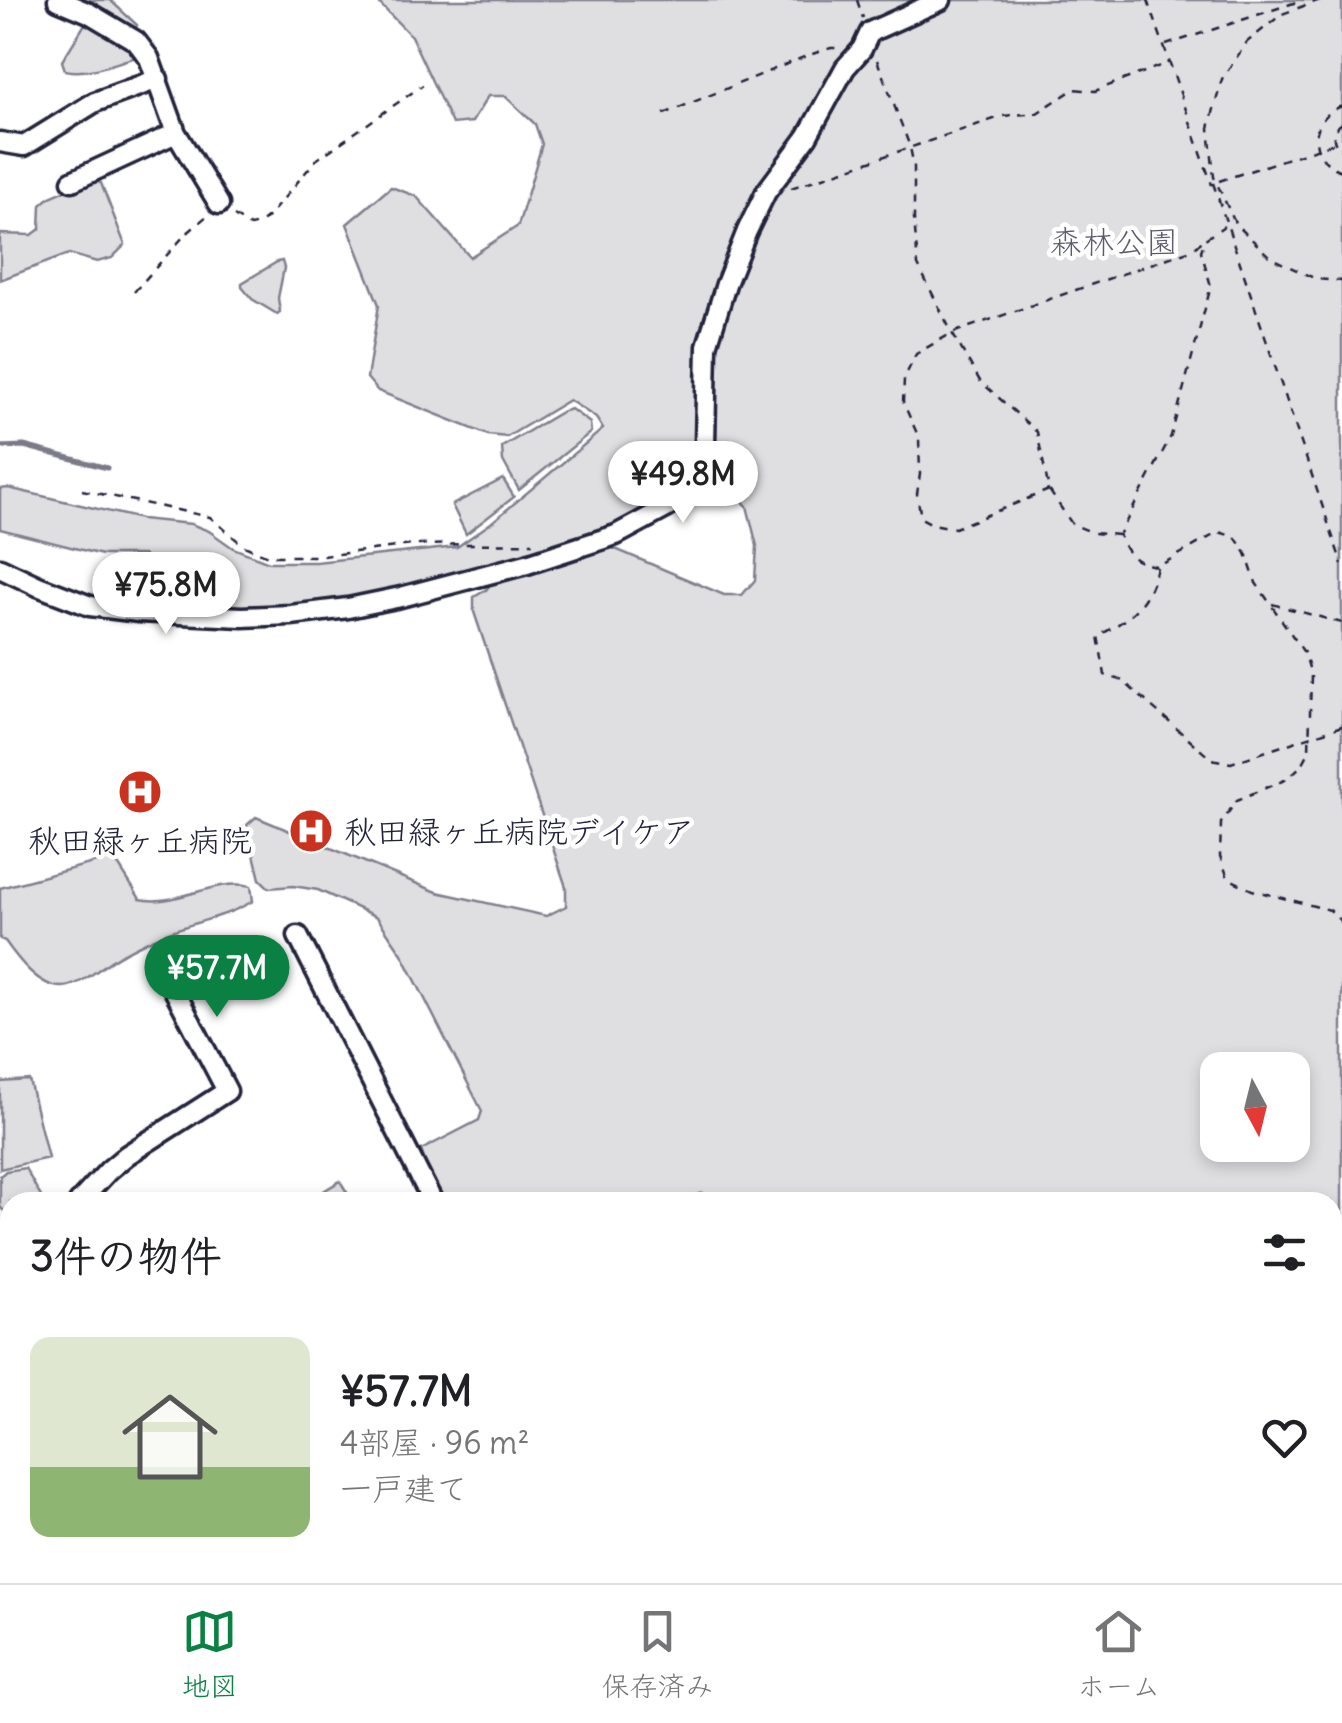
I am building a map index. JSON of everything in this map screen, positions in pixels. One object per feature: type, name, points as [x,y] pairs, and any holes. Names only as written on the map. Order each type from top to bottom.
[{"type":"street","points":[[58,0],[89,12],[136,41],[149,58],[176,133],[219,204]]},
{"type":"street","points":[[0,568],[90,606],[242,617],[291,615],[348,608],[527,564],[616,535],[668,507],[691,478],[705,445],[706,346],[726,284],[766,192],[807,137],[870,32],[941,0]]},
{"type":"street","points":[[0,142],[24,146],[94,102],[158,79]]},
{"type":"street","points":[[72,181],[176,133]]},
{"type":"street","points":[[298,936],[428,1192]]},
{"type":"street","points":[[88,1192],[128,1155],[227,1091],[161,965],[162,959]]},
{"type":"path","points":[[1148,0],[1220,208],[1209,128],[1222,80],[1247,42],[1282,14],[1320,0]]},
{"type":"path","points":[[1165,46],[1303,0]]},
{"type":"path","points":[[664,114],[809,55],[865,42],[910,147],[918,265],[952,333],[980,381],[1037,432],[1050,490],[1072,524],[1094,534],[1118,535]]},
{"type":"path","points":[[766,192],[778,193],[1003,116],[1037,113],[1074,90],[1094,91],[1170,62]]},
{"type":"path","points":[[134,292],[219,204],[250,226],[260,224],[316,160],[423,85]]},
{"type":"path","points":[[1342,106],[1326,114],[1316,133],[1318,150],[1326,163],[1342,171]]},
{"type":"path","points":[[1342,122],[1334,131],[1334,143],[1342,151]]},
{"type":"path","points":[[1214,182],[1334,143]]},
{"type":"path","points":[[1214,182],[1342,564]]},
{"type":"path","points":[[1214,182],[1235,223],[1271,258],[1316,278],[1342,281]]},
{"type":"path","points":[[1050,490],[954,528],[921,518],[917,494],[919,438],[903,402],[904,379],[916,354],[952,333],[1191,250],[1226,225]]},
{"type":"path","points":[[1118,535],[1171,436],[1211,286],[1201,251],[1206,238]]},
{"type":"path","points":[[82,490],[210,516],[244,546],[268,556],[322,556],[413,545],[540,543]]},
{"type":"path","points":[[1118,535],[1125,550],[1140,564],[1158,566],[1219,532],[1235,537],[1246,553],[1256,583],[1305,654],[1311,675],[1308,752],[1302,766],[1286,779],[1236,800],[1221,823],[1220,856],[1228,878],[1252,890],[1330,910],[1342,923]]},
{"type":"path","points":[[1158,566],[1139,608],[1098,636],[1105,676],[1123,681],[1212,759],[1231,763],[1342,726]]},
{"type":"path","points":[[1270,604],[1342,623]]},
{"type":"green space","points":[[68,0],[110,0],[137,25],[134,31]]},
{"type":"green space","name":"森林公園","points":[[376,0],[1342,0],[1342,1192],[440,1192],[421,1150],[479,1120],[482,1111],[402,954],[377,917],[318,890],[269,888],[260,879],[247,825],[256,817],[437,892],[546,916],[566,906],[566,887],[474,612],[474,597],[492,582],[604,548],[613,548],[724,595],[742,595],[755,580],[757,546],[747,506],[722,480],[703,480],[616,526],[556,550],[489,570],[458,571],[377,595],[292,607],[214,608],[186,600],[143,555],[102,555],[0,529],[0,489],[141,519],[191,524],[233,548],[269,562],[316,562],[457,547],[491,523],[603,429],[596,418],[569,400],[507,437],[488,435],[378,391],[367,378],[379,305],[347,224],[391,187],[416,196],[470,257],[518,226],[542,144],[535,124],[505,96],[488,96],[472,122],[452,124],[411,36]]},
{"type":"green space","points":[[88,19],[136,51],[133,58],[91,70],[65,70],[62,61]]},
{"type":"green space","points":[[89,180],[101,183],[125,245],[112,258],[97,262],[69,254],[0,280],[0,234],[32,235],[40,229],[41,205]]},
{"type":"green space","points":[[282,261],[277,314],[252,299],[242,283]]},
{"type":"green space","points":[[571,409],[590,423],[591,432],[519,490],[503,461],[502,447]]},
{"type":"green space","points":[[503,479],[514,497],[466,534],[452,505]]},
{"type":"green space","points":[[108,859],[119,866],[140,899],[168,899],[237,885],[251,886],[253,901],[150,940],[71,985],[46,983],[0,939],[0,888]]},
{"type":"green space","points":[[29,1080],[48,1158],[0,1169],[0,1082]]},
{"type":"green space","points":[[25,1168],[38,1192],[0,1192],[0,1176]]},
{"type":"green space","points":[[340,1181],[347,1192],[322,1192]]},
{"type":"waterway","points":[[0,447],[24,446],[107,468]]},
{"type":"place","name":"秋田緑ヶ丘病院","points":[[140,792]]},
{"type":"place","name":"秋田緑ヶ丘病院デイケア","points":[[311,831]]}]
